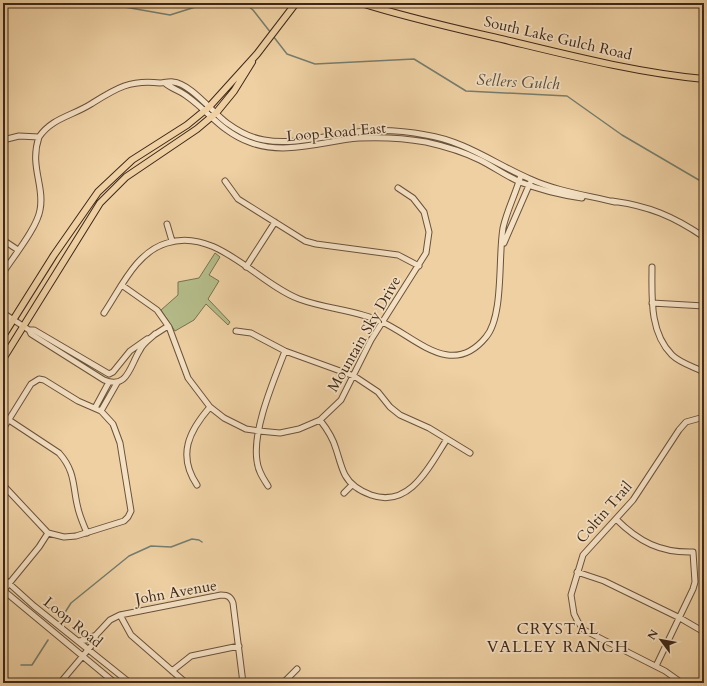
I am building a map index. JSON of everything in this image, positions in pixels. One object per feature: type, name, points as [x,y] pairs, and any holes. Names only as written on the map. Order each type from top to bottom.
[{"type":"main road","points":[[3,336],[54,255],[98,192],[132,160],[207,109],[257,54],[294,5],[299,3]]},
{"type":"main road","name":"South Lake Gulch Road","points":[[361,3],[423,21],[538,48],[665,76],[704,79]]},
{"type":"main road","points":[[3,359],[87,222],[108,194],[135,170],[216,113],[240,82],[257,54]]},
{"type":"street","points":[[3,274],[32,228],[40,210],[40,198],[34,156],[39,137],[50,124],[80,111],[112,90],[133,82],[173,82],[182,86],[207,109]]},
{"type":"street","name":"Loop Road East","points":[[207,109],[216,113],[228,124],[242,132],[258,139],[273,141],[284,142],[350,133],[378,131],[400,131],[429,135],[475,150],[521,175],[530,183]]},
{"type":"street","name":"Loop Road East","points":[[207,109],[210,118],[229,132],[250,142],[287,149],[358,138],[386,137],[426,142],[457,150],[480,160],[519,181],[530,183],[562,195],[648,207],[685,224],[704,237]]},
{"type":"street","points":[[3,140],[19,136],[39,137]]},
{"type":"street","points":[[104,313],[136,264],[146,254],[156,247],[172,241],[186,240],[204,242],[300,300],[372,317],[432,352],[441,355],[459,355],[470,351],[486,337],[494,321],[504,226],[521,175]]},
{"type":"street","points":[[225,181],[238,199],[300,238],[316,244],[398,255],[419,266]]},
{"type":"street","points":[[502,250],[506,234],[530,183]]},
{"type":"street","name":"Mountain Sky Drive","points":[[123,286],[157,310],[168,326],[188,378],[210,407],[234,424],[259,431],[280,433],[299,429],[320,420],[341,400],[371,340],[426,253],[428,242],[427,221],[418,202],[398,188]]},
{"type":"street","points":[[246,267],[275,222]]},
{"type":"street","points":[[167,224],[172,241]]},
{"type":"street","points":[[3,240],[18,250]]},
{"type":"street","points":[[652,267],[652,303],[656,325],[672,355],[704,372]]},
{"type":"street","points":[[652,303],[704,306]]},
{"type":"street","points":[[3,313],[29,330],[31,334],[109,382],[117,383]]},
{"type":"street","points":[[3,319],[13,320]]},
{"type":"street","points":[[29,330],[34,330],[109,374],[113,372],[130,351],[168,326]]},
{"type":"street","points":[[236,331],[250,333],[285,351],[354,376],[374,388],[400,415],[429,428],[470,453]]},
{"type":"street","points":[[101,411],[117,383],[126,377],[142,346],[155,334]]},
{"type":"street","points":[[268,486],[260,474],[257,461],[259,431],[266,402],[285,351]]},
{"type":"street","points":[[3,429],[31,384],[39,379],[44,380],[78,401],[101,411],[109,419],[117,434],[130,511],[128,517],[124,520],[76,536],[64,537],[48,533],[3,485]]},
{"type":"street","points":[[95,408],[109,382]]},
{"type":"street","points":[[196,485],[189,473],[186,459],[188,445],[191,433],[199,420],[210,407]]},
{"type":"street","name":"Coltin Trail","points":[[682,683],[656,666],[584,630],[578,622],[572,605],[571,595],[577,572],[586,550],[616,519],[639,491],[679,430],[686,422],[704,417]]},
{"type":"street","points":[[9,420],[59,453],[66,460],[70,468],[78,512],[86,533]]},
{"type":"street","points":[[320,420],[331,435],[345,475],[352,485],[375,496],[385,498],[405,493],[422,478],[447,439]]},
{"type":"street","points":[[344,493],[352,485]]},
{"type":"street","points":[[616,519],[632,534],[660,548],[673,552],[693,552],[695,582],[691,596],[656,666]]},
{"type":"street","points":[[3,591],[48,533]]},
{"type":"street","points":[[577,572],[604,581],[680,618],[704,632]]},
{"type":"street","name":"Loop Road","points":[[3,578],[130,683]]},
{"type":"street","name":"Loop Road","points":[[3,591],[115,683]]},
{"type":"street","name":"John Avenue","points":[[78,641],[86,640],[96,635],[110,620],[120,615],[227,595],[231,598],[233,603],[243,683]]},
{"type":"street","points":[[120,615],[131,635],[186,683]]},
{"type":"street","name":"John Avenue","points":[[60,683],[95,641],[96,635]]},
{"type":"street","points":[[172,671],[191,656],[239,646]]},
{"type":"street","points":[[283,683],[297,669]]},
{"type":"green space","points":[[215,253],[220,257],[209,275],[219,281],[208,299],[230,322],[228,325],[206,304],[194,320],[175,331],[161,310],[178,295],[178,282],[199,278]]},
{"type":"waterway","name":"Sellers Gulch","points":[[102,3],[170,15],[208,3]]},
{"type":"waterway","name":"Sellers Gulch","points":[[244,3],[253,10],[271,33]]},
{"type":"waterway","name":"Sellers Gulch","points":[[273,36],[287,54],[315,64],[414,59],[466,91],[567,96],[622,135],[704,183]]},
{"type":"waterway","points":[[64,614],[71,603],[129,556],[151,546],[171,547],[192,539],[202,542]]},
{"type":"waterway","points":[[21,665],[32,665],[48,640]]},
{"type":"district","name":"CRYSTAL VALLEY RANCH","points":[[558,638]]}]
